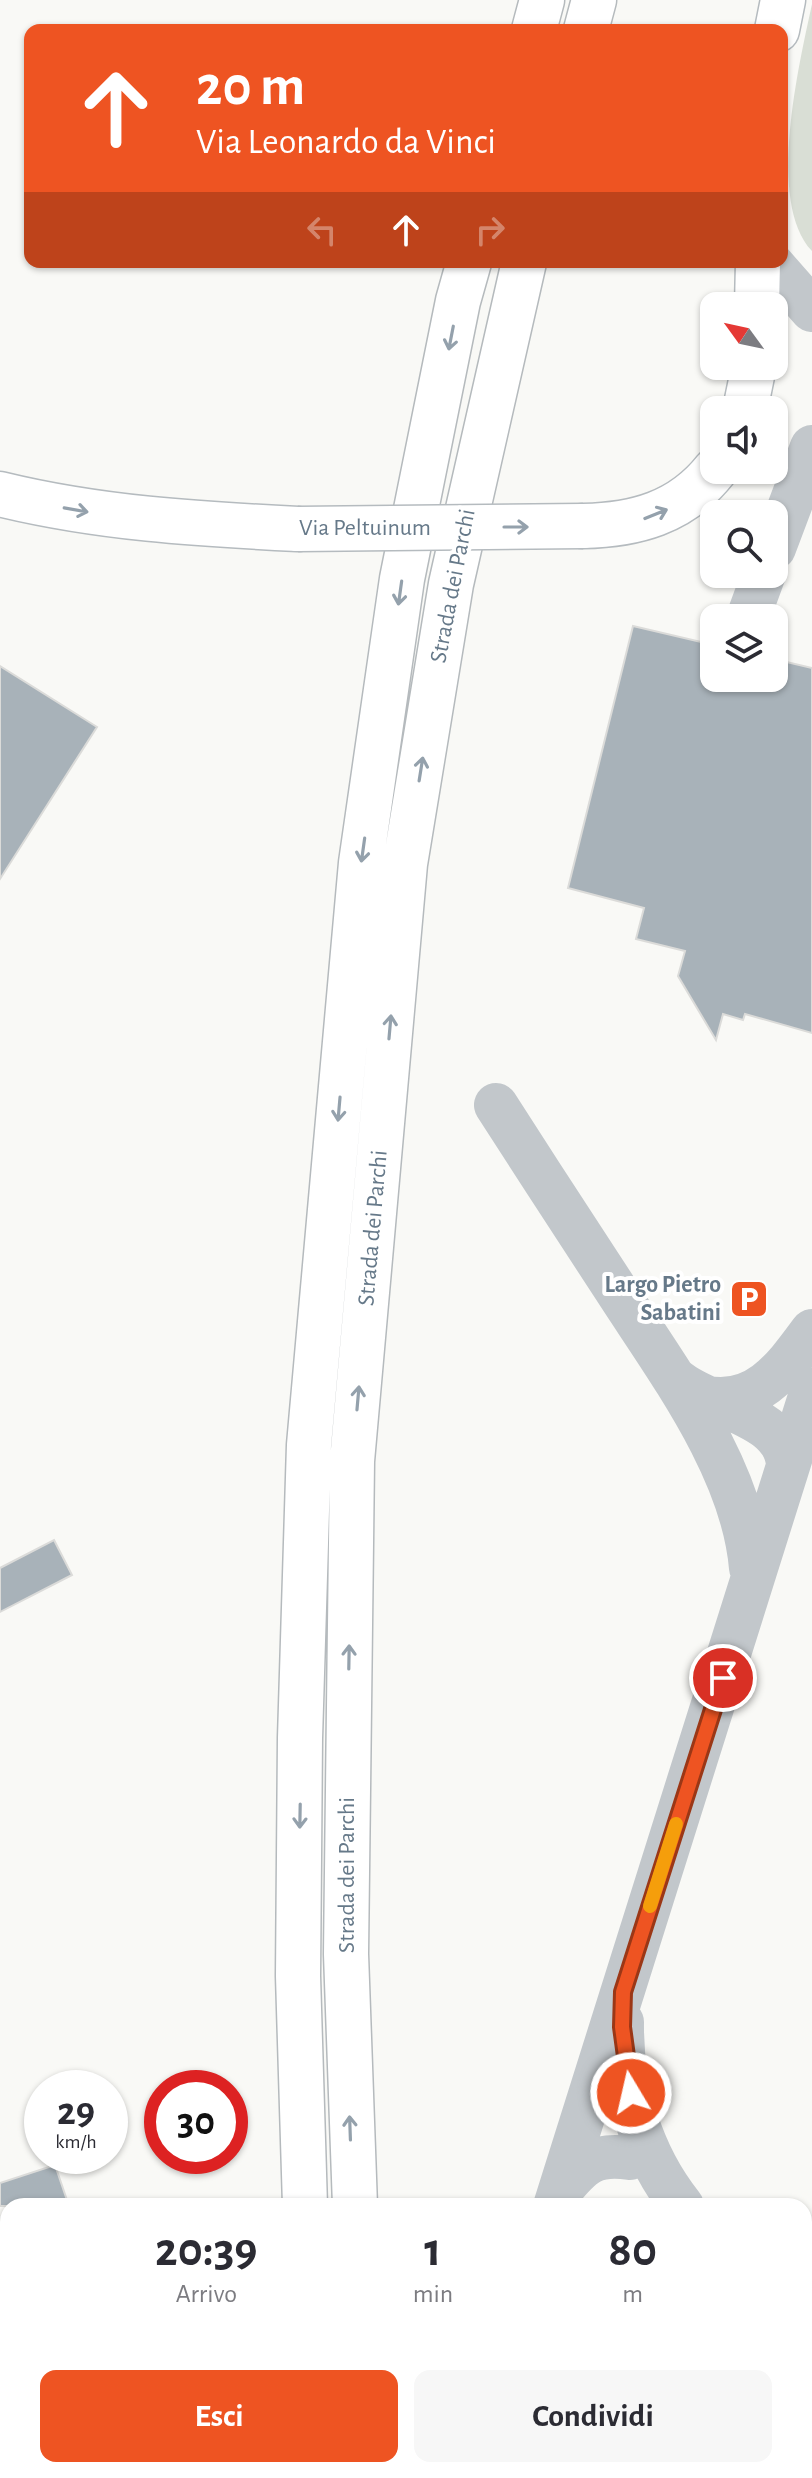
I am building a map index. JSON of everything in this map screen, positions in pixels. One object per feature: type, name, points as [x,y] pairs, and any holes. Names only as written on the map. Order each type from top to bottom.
[{"type":"main road","points":[[536,24],[542,0]]},
{"type":"main road","points":[[588,24],[594,0]]},
{"type":"main road","points":[[778,24],[783,0]]},
{"type":"main road","name":"Strada dei Parchi","points":[[305,2198],[298,1976],[300,1738],[309,1445],[361,863],[402,579],[468,268]]},
{"type":"main road","name":"Strada dei Parchi","points":[[355,2198],[346,1954],[352,1461],[405,864],[451,584],[523,268]]},
{"type":"main road","points":[[757,292],[758,268]]},
{"type":"main road","name":"Via Peltuinum","points":[[0,494],[105,515],[178,523],[298,529],[583,526],[626,524],[659,514],[691,496],[702,484]]},
{"type":"street","points":[[775,268],[812,310]]},
{"type":"street","points":[[788,511],[812,447]]},
{"type":"street","points":[[496,1105],[688,1395],[725,1457],[757,1478],[772,1476],[788,1466]]},
{"type":"street","points":[[688,1395],[712,1399],[736,1398],[759,1390],[780,1372],[812,1331]]},
{"type":"street","points":[[558,2198],[812,1390]]},
{"type":"street","points":[[688,1395],[739,1504],[753,1579]]},
{"type":"street","points":[[623,1992],[626,2071],[635,2115],[658,2182]]},
{"type":"street","points":[[588,2101],[597,2092],[606,2090],[626,2102],[635,2115]]},
{"type":"street","points":[[588,2101],[604,2131],[658,2182]]},
{"type":"street","points":[[558,2198],[577,2171],[591,2160],[610,2155],[658,2182]]},
{"type":"shaded area","points":[[812,4],[812,251],[798,229],[788,167],[794,96]]},
{"type":"building","points":[[633,626],[700,642],[700,692],[788,692],[788,662],[812,668],[812,1033],[745,1014],[743,1020],[723,1014],[716,1040],[678,976],[685,951],[636,939],[644,908],[568,888]]},
{"type":"building","points":[[0,666],[97,727],[0,879]]},
{"type":"building","points":[[54,1540],[72,1575],[0,1612],[0,1568]]},
{"type":"building","points":[[28,2174],[58,2174],[66,2198],[0,2198],[0,2183]]},
{"type":"slow traffic","points":[[650,1906],[676,1824]]},
{"type":"place","name":"Largo Pietro Sabatini","points":[[749,1299]]},
{"type":"route","points":[[631,2093],[622,2027],[623,1992],[723,1678]]}]
